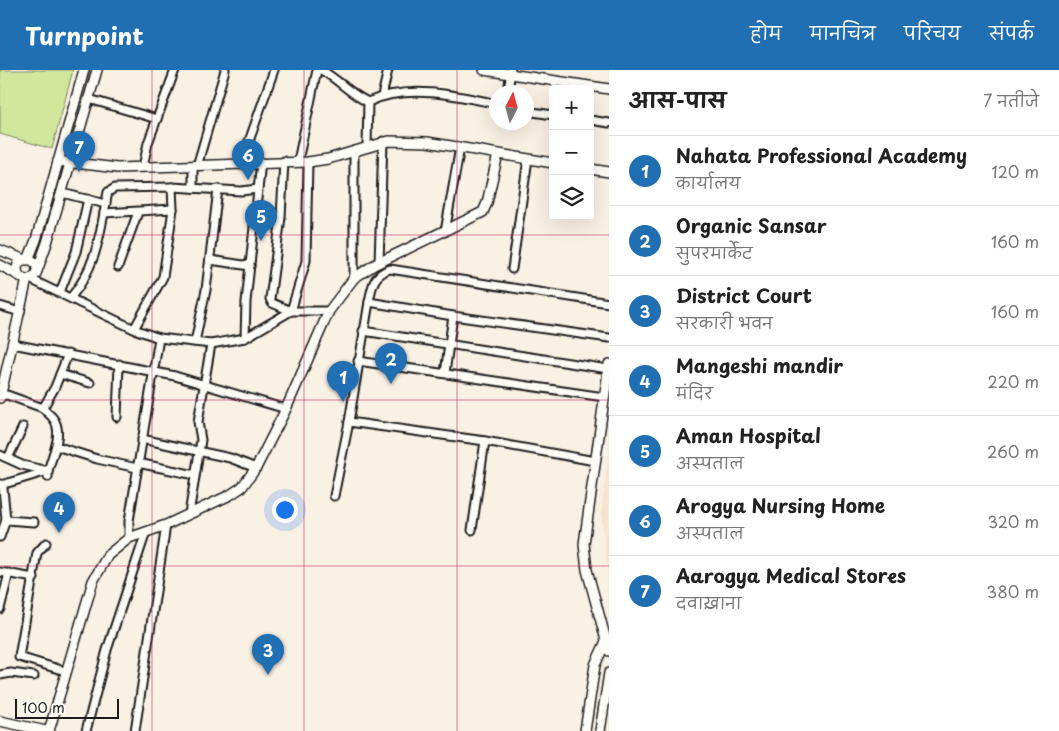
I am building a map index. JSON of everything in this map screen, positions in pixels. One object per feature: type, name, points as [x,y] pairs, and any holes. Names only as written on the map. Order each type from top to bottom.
[{"type":"street","points":[[48,474],[56,446],[57,432],[54,420],[43,408],[7,395],[0,397],[20,312],[25,278],[18,266],[27,260],[84,70]]},
{"type":"street","points":[[25,278],[36,271],[62,194],[97,70]]},
{"type":"street","points":[[143,167],[148,143],[175,70]]},
{"type":"street","points":[[194,188],[195,166],[225,70]]},
{"type":"street","points":[[246,164],[247,147],[274,70]]},
{"type":"street","points":[[298,162],[317,70]]},
{"type":"street","points":[[321,70],[338,79],[356,96],[368,102],[382,96],[408,92],[489,103]]},
{"type":"street","points":[[382,96],[388,70]]},
{"type":"street","points":[[484,70],[511,72],[609,89]]},
{"type":"street","points":[[509,85],[511,72]]},
{"type":"street","points":[[90,99],[158,119]]},
{"type":"street","points":[[366,146],[368,102]]},
{"type":"street","points":[[534,112],[549,114]]},
{"type":"street","points":[[594,121],[609,123]]},
{"type":"street","points":[[58,160],[117,168],[284,161],[308,162],[354,152],[366,146],[384,141],[427,142],[549,162]]},
{"type":"street","points":[[379,263],[384,141]]},
{"type":"street","points":[[444,232],[460,148]]},
{"type":"street","points":[[354,152],[354,278]]},
{"type":"street","points":[[0,721],[48,731],[93,581],[108,555],[129,538],[166,525],[230,495],[242,487],[256,468],[286,409],[328,311],[354,278],[379,263],[483,212],[487,204],[498,154]]},
{"type":"street","points":[[512,269],[528,159]]},
{"type":"street","points":[[284,161],[281,217],[270,299],[272,303],[290,312],[328,311]]},
{"type":"street","points":[[245,338],[260,162]]},
{"type":"street","points":[[0,265],[25,278],[71,297],[134,329],[159,338],[211,344],[245,338],[290,312],[306,261],[308,162]]},
{"type":"street","points":[[594,170],[609,172]]},
{"type":"street","points":[[71,297],[85,280],[96,253],[108,192],[115,188],[172,187],[241,191],[258,189]]},
{"type":"street","points":[[134,329],[163,277],[172,209],[172,187]]},
{"type":"street","points":[[195,342],[210,260],[218,189]]},
{"type":"street","points":[[62,194],[106,204]]},
{"type":"street","points":[[60,292],[76,252],[88,200]]},
{"type":"street","points":[[104,213],[172,209]]},
{"type":"street","points":[[118,267],[138,212]]},
{"type":"street","points":[[0,250],[36,265],[36,271]]},
{"type":"street","points":[[210,260],[250,266]]},
{"type":"street","points":[[334,496],[349,422],[362,331],[373,282],[380,272],[390,268],[609,303]]},
{"type":"street","points":[[369,302],[609,338]]},
{"type":"street","points":[[0,306],[20,312]]},
{"type":"street","points":[[445,372],[453,316]]},
{"type":"street","points":[[362,331],[449,345],[609,366],[584,544],[587,570],[609,651]]},
{"type":"street","points":[[129,538],[152,371],[159,338]]},
{"type":"street","points":[[13,344],[119,364],[205,383],[263,404],[286,409]]},
{"type":"street","points":[[189,514],[200,452],[201,440],[198,422],[211,344]]},
{"type":"street","points":[[43,408],[68,354]]},
{"type":"street","points":[[358,361],[445,372],[604,397]]},
{"type":"street","points":[[117,417],[119,364]]},
{"type":"street","points":[[60,374],[90,383]]},
{"type":"street","points":[[349,422],[485,441],[595,461]]},
{"type":"street","points":[[8,458],[22,427]]},
{"type":"street","points":[[142,439],[230,458],[256,468]]},
{"type":"street","points":[[472,530],[485,441]]},
{"type":"street","points":[[56,446],[97,459],[196,474]]},
{"type":"street","points":[[0,455],[48,474]]},
{"type":"street","points":[[0,537],[6,520],[1,485],[48,474]]},
{"type":"street","points":[[6,520],[34,522]]},
{"type":"street","points":[[135,731],[166,525]]},
{"type":"street","points":[[86,731],[103,665],[146,532]]},
{"type":"street","points":[[46,543],[37,554],[19,657],[65,671]]},
{"type":"street","points":[[0,572],[34,578]]},
{"type":"street","points":[[0,609],[9,573]]},
{"type":"street","points":[[585,731],[596,665],[607,638]]},
{"type":"street","points":[[0,675],[11,673],[34,676]]},
{"type":"street","points":[[600,731],[609,673]]},
{"type":"shaded area","points":[[609,452],[609,584],[601,512]]},
{"type":"green space","points":[[0,70],[73,70],[52,149],[0,134]]},
{"type":"place","name":"Aarogya Medical Stores","points":[[79,172]]},
{"type":"place","name":"Arogya Nursing Home","points":[[248,180]]},
{"type":"place","name":"Aman Hospital","points":[[261,241]]},
{"type":"place","name":"Organic Sansar","points":[[391,384]]},
{"type":"place","name":"Nahata Professional Academy","points":[[343,402]]},
{"type":"place","name":"Mangeshi mandir","points":[[59,533]]},
{"type":"place","name":"District Court","points":[[268,675]]}]
